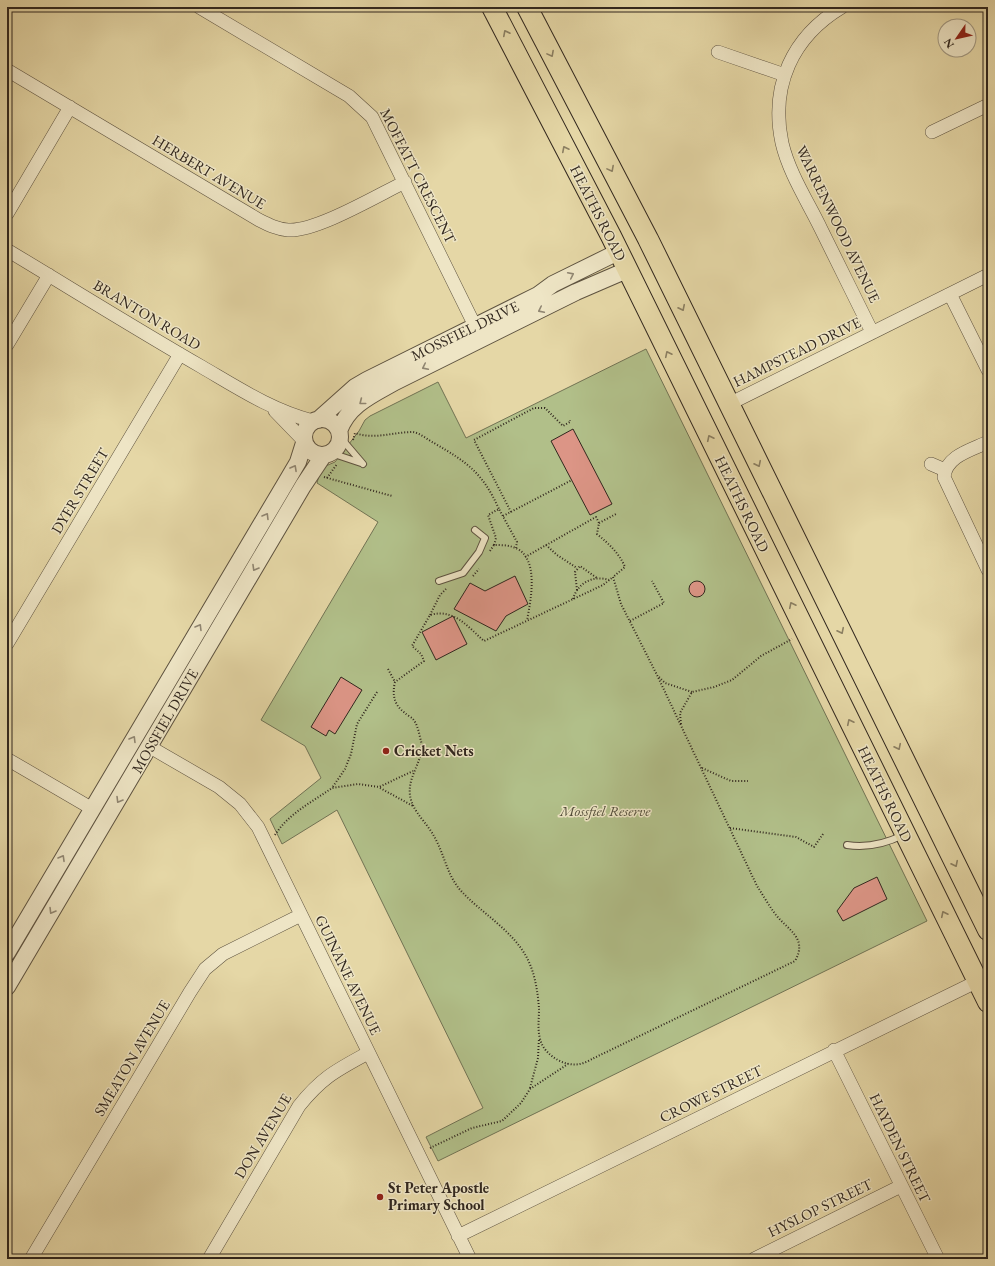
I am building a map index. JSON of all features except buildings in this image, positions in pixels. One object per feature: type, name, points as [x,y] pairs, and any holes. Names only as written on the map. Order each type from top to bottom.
[{"type":"main road","name":"HEATHS ROAD","points":[[492,7],[627,270],[988,1002]]},
{"type":"main road","points":[[527,7],[648,239],[988,930]]},
{"type":"main road","points":[[618,252],[648,239]]},
{"type":"main road","points":[[627,270],[657,258]]},
{"type":"main road","points":[[700,418],[729,404]]},
{"type":"street","name":"MOFFATT CRESCENT","points":[[199,7],[349,96],[363,107],[372,117],[479,333]]},
{"type":"street","name":"WARRENWOOD AVENUE","points":[[842,7],[827,16],[809,32],[795,52],[785,75],[780,96],[779,121],[783,145],[795,176],[872,332]]},
{"type":"street","points":[[718,52],[785,75]]},
{"type":"street","name":"HERBERT AVENUE","points":[[7,70],[259,220],[275,228],[290,230],[306,228],[322,223],[405,182]]},
{"type":"street","points":[[932,132],[988,105]]},
{"type":"street","points":[[7,214],[70,107]]},
{"type":"street","name":"BRANTON ROAD","points":[[7,250],[180,354],[271,406],[294,416],[315,421]]},
{"type":"street","name":"MOSSFIEL DRIVE","points":[[344,438],[343,419],[369,397],[479,333],[553,284],[618,252]]},
{"type":"street","name":"MOSSFIEL DRIVE","points":[[315,421],[361,383],[627,270]]},
{"type":"street","points":[[7,345],[49,275]]},
{"type":"street","name":"HAMPSTEAD DRIVE","points":[[729,404],[988,275]]},
{"type":"street","points":[[950,294],[988,370]]},
{"type":"street","name":"DYER STREET","points":[[7,644],[180,354]]},
{"type":"street","name":"BRANTON ROAD","points":[[271,406],[304,442]]},
{"type":"street","points":[[328,420],[344,438],[331,457],[312,452],[304,442],[305,430],[315,421],[328,420]]},
{"type":"street","name":"MOSSFIEL DRIVE","points":[[7,952],[91,808],[288,479],[298,461],[304,442]]},
{"type":"street","points":[[988,442],[956,458],[948,464],[945,470],[945,483],[988,570]]},
{"type":"street","name":"MOSSFIEL DRIVE","points":[[7,986],[150,747],[303,486],[331,457]]},
{"type":"street","points":[[931,464],[945,470]]},
{"type":"street","name":"GUINANE AVENUE","points":[[150,747],[219,787],[240,804],[258,827],[470,1259]]},
{"type":"street","points":[[7,758],[91,808]]},
{"type":"street","name":"SMEATON AVENUE","points":[[31,1259],[205,969],[223,954],[301,915]]},
{"type":"street","name":"CROWE STREET","points":[[458,1236],[834,1050],[978,981]]},
{"type":"street","name":"HAYDEN STREET","points":[[834,1050],[938,1259]]},
{"type":"street","name":"DON AVENUE","points":[[209,1259],[300,1106],[313,1088],[328,1075],[368,1053]]},
{"type":"street","name":"HYSLOP STREET","points":[[754,1259],[901,1186]]},
{"type":"lane","points":[[331,457],[363,464],[344,438]]},
{"type":"lane","points":[[439,581],[463,573],[479,552],[485,538],[476,530]]},
{"type":"lane","points":[[847,845],[871,846],[890,842],[905,834]]},
{"type":"path","points":[[511,512],[474,440],[534,408],[545,408],[563,426],[570,422],[570,420]]},
{"type":"path","points":[[344,438],[355,433],[365,436],[415,432],[471,467],[480,475],[490,488],[516,542],[516,548]]},
{"type":"path","points":[[327,478],[331,457]]},
{"type":"path","points":[[322,476],[392,496]]},
{"type":"path","points":[[503,516],[572,480]]},
{"type":"path","points":[[487,554],[494,545],[496,538],[488,515],[499,509]]},
{"type":"path","points":[[599,523],[616,514]]},
{"type":"path","points":[[430,615],[438,613],[449,614],[460,619],[484,641],[573,599],[609,580],[625,567],[621,557],[597,534],[599,523],[596,517],[525,557]]},
{"type":"path","points":[[494,545],[516,548],[525,557],[530,566],[532,581],[527,620]]},
{"type":"path","points":[[546,545],[557,555],[577,568],[580,566],[597,578]]},
{"type":"path","points":[[471,578],[480,566]]},
{"type":"path","points":[[577,568],[575,572],[577,590]]},
{"type":"path","points":[[539,1035],[541,1043],[549,1053],[558,1060],[568,1064],[580,1064],[795,961],[800,953],[800,945],[796,936],[776,915],[757,886],[657,675],[621,604],[613,577]]},
{"type":"path","points":[[573,599],[577,590],[592,578],[609,580]]},
{"type":"path","points":[[630,621],[664,603],[652,581]]},
{"type":"path","points":[[395,682],[424,661],[421,654],[412,646],[440,595],[445,589],[450,588]]},
{"type":"path","points":[[657,675],[665,683],[692,692],[714,687],[732,680],[761,656],[805,631]]},
{"type":"path","points":[[388,669],[395,682],[393,692],[396,704],[412,718],[418,729],[422,744],[422,756],[413,771],[410,795],[413,806]]},
{"type":"path","points":[[268,848],[282,825],[332,788],[345,769],[351,754],[357,724],[378,692]]},
{"type":"path","points":[[681,726],[680,713],[692,692]]},
{"type":"path","points":[[701,767],[731,781],[748,781]]},
{"type":"path","points":[[379,787],[413,771]]},
{"type":"path","points":[[332,788],[358,784],[379,787],[413,806],[426,822],[436,839],[449,875],[461,891],[517,943],[528,959],[536,986],[539,1035],[538,1058],[530,1089],[521,1103],[502,1121],[472,1128],[418,1154]]},
{"type":"path","points":[[730,828],[796,837],[814,847],[823,834]]},
{"type":"path","points":[[530,1089],[568,1064]]},
{"type":"green space","name":"Mossfiel Reserve","points":[[646,349],[927,921],[438,1161],[426,1137],[483,1108],[337,810],[282,844],[270,819],[321,778],[305,746],[261,720],[378,522],[317,483],[321,468],[335,462],[359,431],[365,420],[370,416],[438,382],[466,438]]},
{"type":"place","name":"Cricket Nets","points":[[386,751]]},
{"type":"place","name":"St Peter Apostle Primary School","points":[[380,1197]]}]
